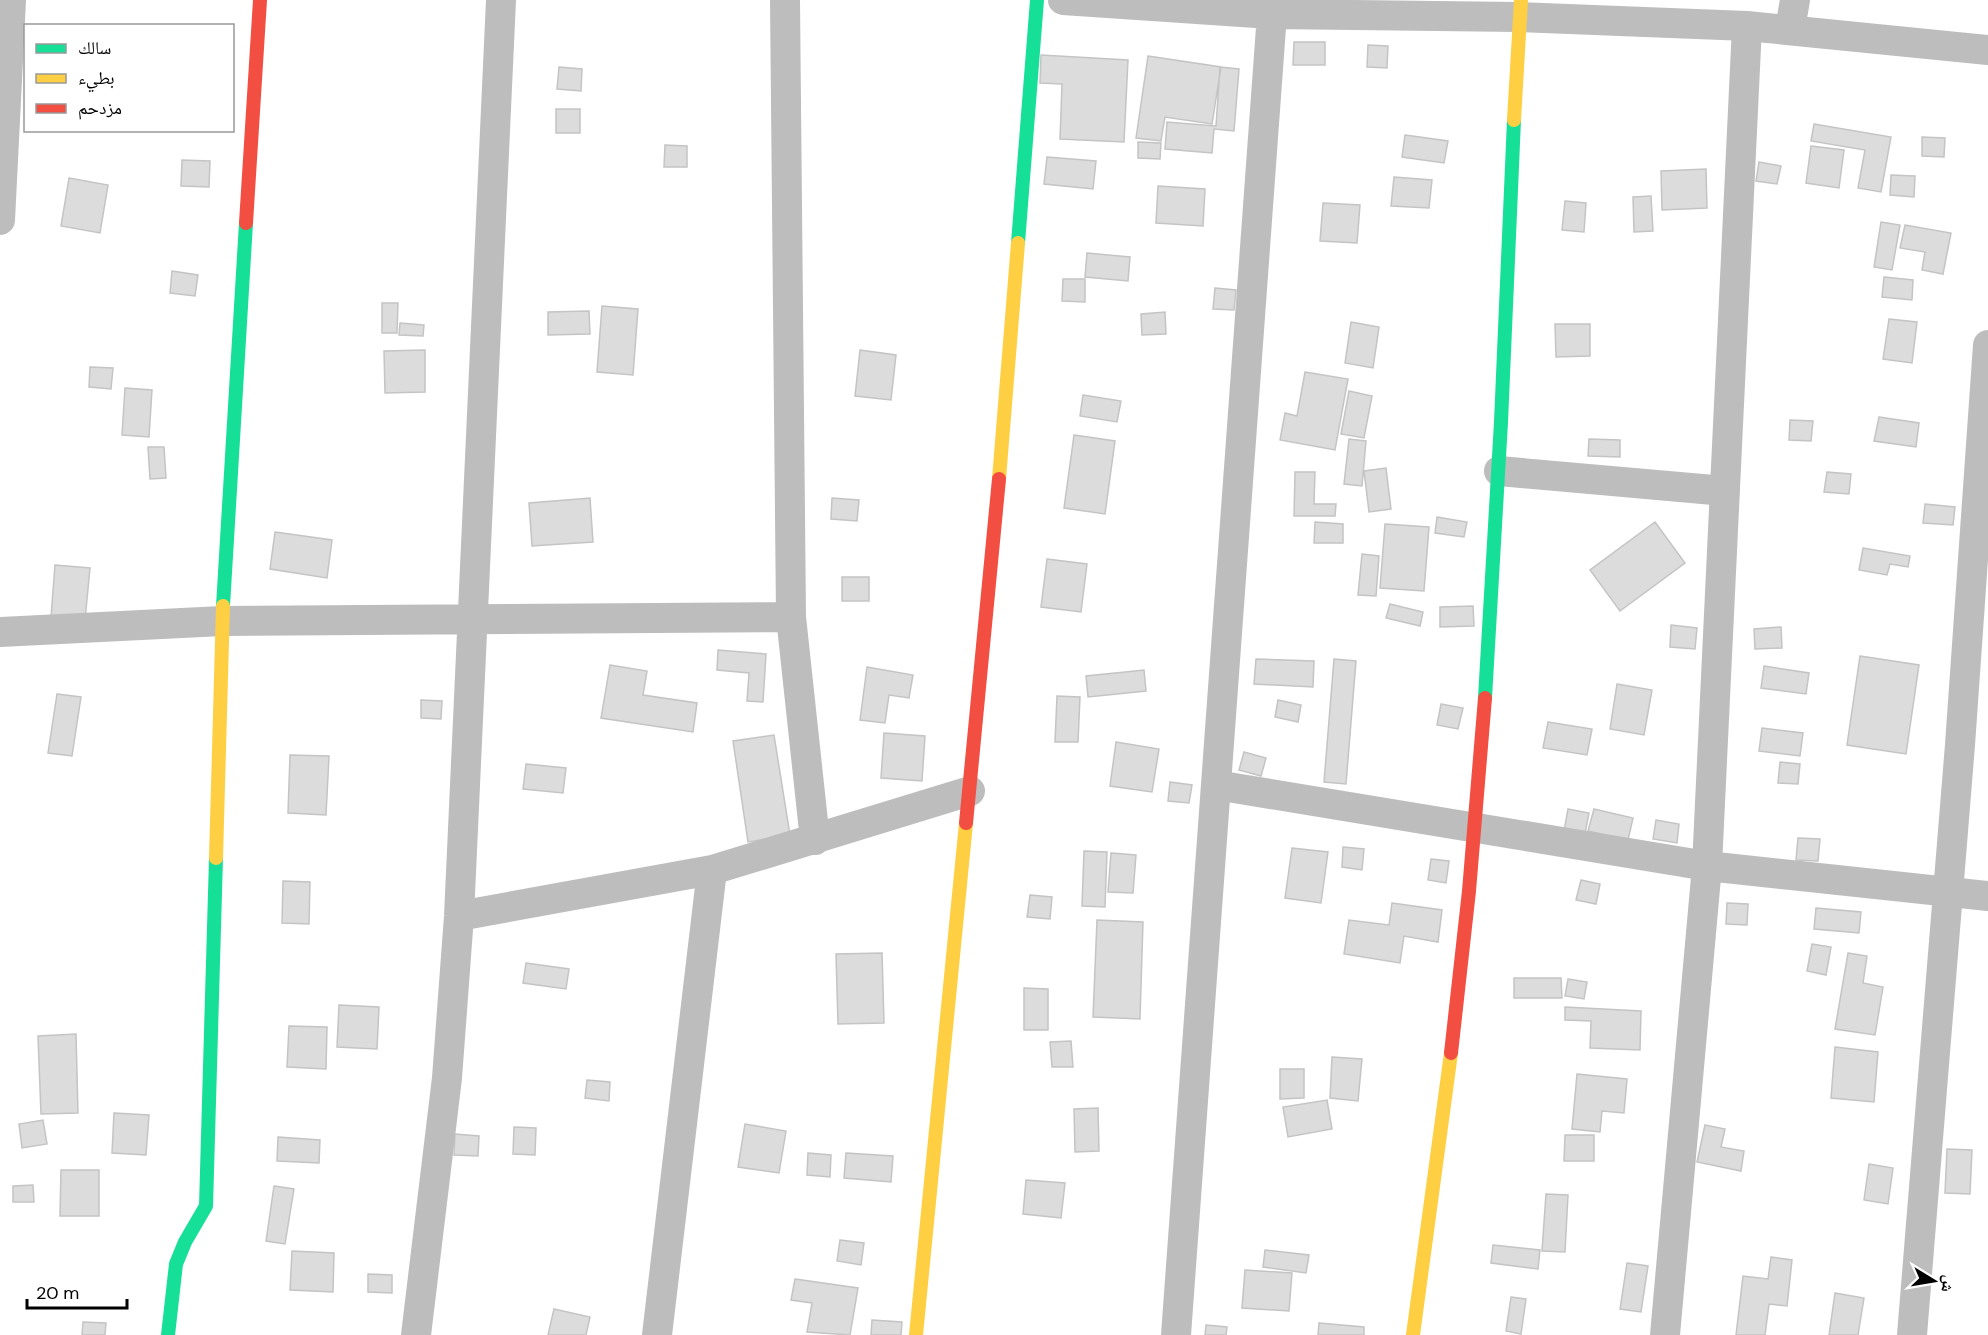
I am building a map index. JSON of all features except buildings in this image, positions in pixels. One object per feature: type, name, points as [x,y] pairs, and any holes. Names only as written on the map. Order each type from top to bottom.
[{"type":"street","points":[[0,220],[11,0]]},
{"type":"street","points":[[168,1335],[176,1264],[185,1241],[200,1223],[206,1206],[222,621],[260,0]]},
{"type":"street","points":[[416,1335],[447,1078],[459,916],[501,0]]},
{"type":"street","points":[[785,0],[791,617],[815,840]]},
{"type":"street","points":[[916,1335],[999,485],[1037,0]]},
{"type":"street","points":[[1064,0],[1272,7],[1519,9],[1790,29],[1988,50]]},
{"type":"street","points":[[1790,29],[1795,0]]},
{"type":"street","points":[[1176,1335],[1272,7]]},
{"type":"street","points":[[1413,1335],[1461,968],[1475,826],[1499,471],[1519,9]]},
{"type":"street","points":[[1665,1335],[1707,866],[1747,26]]},
{"type":"street","points":[[1912,1335],[1960,745],[1988,345]]},
{"type":"street","points":[[1499,471],[1725,490]]},
{"type":"street","points":[[0,632],[222,621],[791,617]]},
{"type":"street","points":[[1216,785],[1707,866],[1988,896]]},
{"type":"street","points":[[459,916],[712,870],[970,791]]},
{"type":"street","points":[[657,1335],[712,870]]},
{"type":"traffic: fast","points":[[1018,243],[1037,0]]},
{"type":"traffic: fast","points":[[1485,698],[1501,422],[1514,120]]},
{"type":"traffic: fast","points":[[223,606],[246,223]]},
{"type":"traffic: fast","points":[[168,1335],[176,1264],[185,1242],[206,1206],[216,858]]},
{"type":"traffic: slow","points":[[1514,120],[1521,0]]},
{"type":"traffic: slow","points":[[999,479],[1018,243]]},
{"type":"traffic: slow","points":[[216,858],[223,606]]},
{"type":"traffic: slow","points":[[916,1335],[966,823]]},
{"type":"traffic: slow","points":[[1413,1335],[1451,1053]]},
{"type":"traffic: jam","points":[[246,223],[260,0]]},
{"type":"traffic: jam","points":[[966,823],[999,479]]},
{"type":"traffic: jam","points":[[1451,1053],[1469,891],[1485,698]]}]
